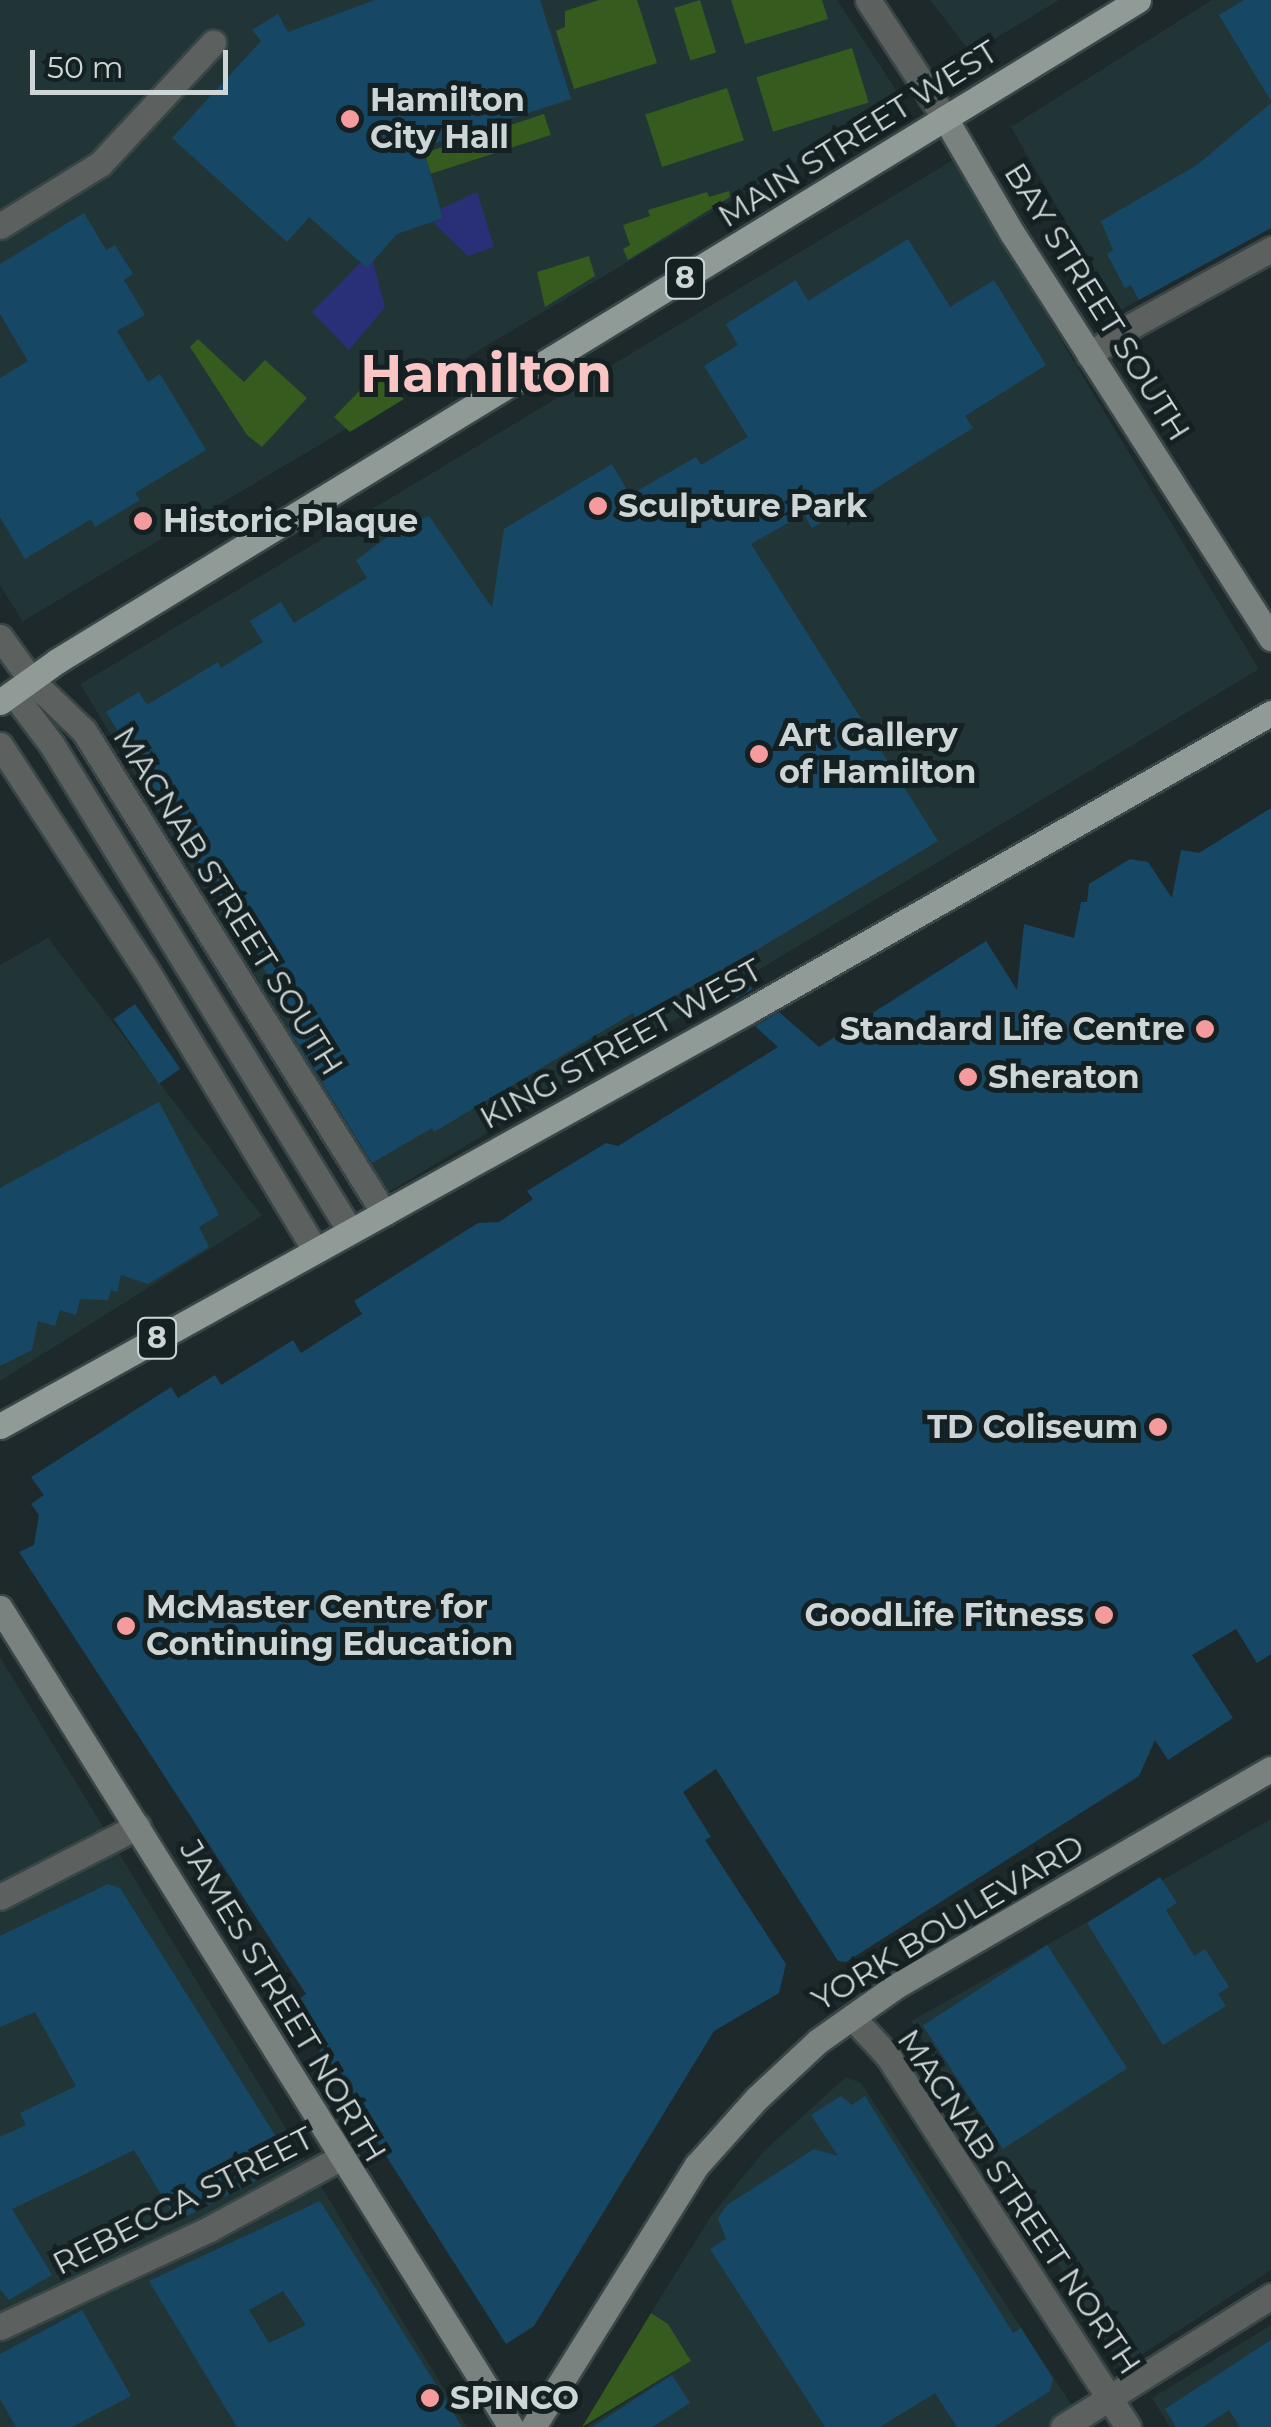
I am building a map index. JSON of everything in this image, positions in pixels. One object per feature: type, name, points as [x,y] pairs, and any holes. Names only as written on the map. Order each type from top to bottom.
[{"type":"main road","name":"MAIN STREET WEST","points":[[15,691],[1138,0]]},
{"type":"main road","name":"BAY STREET SOUTH","points":[[945,118],[1088,355],[1271,638]]},
{"type":"main road","name":"KING STREET WEST","points":[[0,1426],[1271,712]]},
{"type":"main road","name":"JAMES STREET NORTH","points":[[0,1608],[511,2427]]},
{"type":"main road","name":"YORK BOULEVARD","points":[[533,2427],[698,2165],[757,2098],[818,2040],[896,1986],[1271,1769]]},
{"type":"street","name":"BAY STREET SOUTH","points":[[868,0],[945,118]]},
{"type":"street","points":[[0,226],[100,164],[213,43]]},
{"type":"street","points":[[1088,355],[1133,325],[1271,249]]},
{"type":"street","name":"MACNAB STREET SOUTH","points":[[0,637],[15,691],[52,745],[350,1232]]},
{"type":"street","name":"MACNAB STREET SOUTH","points":[[15,691],[84,731],[384,1213]]},
{"type":"street","points":[[0,745],[146,968],[316,1250]]},
{"type":"street","points":[[0,1897],[138,1826]]},
{"type":"street","name":"MACNAB STREET NORTH","points":[[852,2017],[888,2056],[1128,2427]]},
{"type":"street","name":"REBECCA STREET","points":[[0,2328],[209,2229],[340,2158]]},
{"type":"street","points":[[1063,2427],[1271,2296]]},
{"type":"shaded area","points":[[0,0],[837,0],[902,99],[23,621],[0,586]]},
{"type":"shaded area","points":[[930,0],[1059,0],[971,53]]},
{"type":"shaded area","points":[[1212,0],[1271,0],[1271,227],[1117,312],[1011,127]]},
{"type":"shaded area","points":[[953,160],[1259,669],[386,1193],[80,684]]},
{"type":"shaded area","points":[[477,192],[494,247],[468,256],[433,222],[443,218],[441,209]]},
{"type":"shaded area","points":[[373,262],[385,307],[349,350],[312,312],[360,263],[367,267]]},
{"type":"shaded area","points":[[48,938],[262,1216],[0,1381],[0,965]]},
{"type":"shaded area","points":[[0,1657],[467,2427],[0,2427]]},
{"type":"shaded area","points":[[1271,1819],[1271,2270],[1121,2368],[911,2021]]},
{"type":"shaded area","points":[[846,2077],[861,2083],[1086,2427],[586,2427],[691,2361],[668,2324],[651,2313],[711,2216],[764,2151]]},
{"type":"shaded area","points":[[1271,2325],[1271,2427],[1170,2427],[1152,2398]]},
{"type":"green space","points":[[599,0],[637,0],[657,63],[574,89],[556,31],[565,27],[565,11]]},
{"type":"green space","points":[[700,0],[716,53],[690,60],[674,8]]},
{"type":"green space","points":[[731,0],[822,0],[828,19],[745,44]]},
{"type":"green space","points":[[852,48],[869,103],[773,132],[756,77]]},
{"type":"green space","points":[[727,88],[744,140],[662,167],[645,115]]},
{"type":"green space","points":[[544,114],[551,135],[431,174],[424,153]]},
{"type":"green space","points":[[729,191],[730,197],[628,260],[623,249],[630,245],[623,225],[650,216],[648,210],[707,192],[709,197]]},
{"type":"green space","points":[[589,256],[595,276],[545,307],[537,272]]},
{"type":"green space","points":[[198,339],[244,382],[265,360],[307,398],[262,447],[247,435],[190,347]]},
{"type":"green space","points":[[375,375],[404,399],[350,432],[334,417]]},
{"type":"green space","points":[[651,2313],[668,2324],[691,2361],[582,2427]]},
{"type":"building","name":"Hamilton City Hall","points":[[375,0],[540,0],[571,99],[423,147],[443,218],[397,234],[367,268],[309,217],[287,242],[172,138],[261,41],[252,30],[278,14],[288,32]]},
{"type":"building","points":[[1244,0],[1271,0],[1271,101],[1219,15]]},
{"type":"building","points":[[1271,103],[1271,228],[1139,300],[1131,285],[1125,288],[1107,254],[1113,250],[1101,221],[1197,165]]},
{"type":"building","points":[[84,213],[106,250],[115,245],[133,274],[124,280],[145,315],[117,331],[148,382],[160,374],[206,450],[135,493],[140,500],[95,527],[91,519],[25,559],[0,517],[0,378],[28,361],[0,314],[0,264]]},
{"type":"building","points":[[908,239],[950,307],[994,280],[1046,365],[965,416],[973,428],[812,528],[804,514],[751,544],[938,841],[728,967],[753,989],[730,1002],[704,979],[637,1019],[633,1013],[434,1132],[432,1128],[372,1163],[288,1028],[293,1025],[276,995],[279,993],[106,712],[139,692],[147,705],[218,662],[221,668],[263,642],[250,621],[281,602],[294,623],[367,578],[356,560],[401,527],[429,516],[492,608],[504,529],[612,464],[630,495],[696,457],[701,465],[748,437],[704,366],[738,345],[726,324],[796,280],[808,301]]},
{"type":"building","points":[[1271,808],[1271,1654],[1257,1663],[1236,1629],[1192,1655],[1233,1718],[1168,1760],[1155,1740],[1139,1776],[846,1962],[838,1961],[716,1769],[683,1792],[711,1837],[705,1840],[786,1964],[779,1993],[714,2031],[534,2326],[506,2344],[290,2005],[306,1994],[19,1552],[34,1545],[39,1515],[31,1504],[44,1495],[31,1477],[171,1387],[178,1398],[215,1375],[221,1385],[293,1340],[301,1353],[362,1314],[354,1301],[478,1223],[499,1222],[533,1199],[527,1191],[606,1143],[618,1146],[778,1047],[755,1026],[779,1012],[819,1047],[986,941],[1017,990],[1024,924],[1074,938],[1089,884],[1130,859],[1148,862],[1172,898],[1181,850],[1199,853]]},
{"type":"building","points":[[135,1004],[180,1069],[159,1084],[114,1019]]},
{"type":"building","points":[[159,1102],[219,1215],[199,1227],[209,1247],[148,1284],[121,1275],[117,1292],[111,1290],[108,1300],[80,1299],[76,1315],[60,1310],[55,1326],[38,1321],[32,1350],[0,1366],[0,1188]]},
{"type":"building","points":[[1160,1877],[1177,1903],[1166,1910],[1194,1956],[1205,1949],[1229,1987],[1218,1994],[1226,2006],[1163,2045],[1087,1923]]},
{"type":"building","points":[[108,1884],[120,1888],[292,2162],[177,2221],[134,2150],[12,2209],[52,2275],[9,2300],[0,2289],[0,2137],[26,2125],[20,2113],[76,2086],[35,2012],[0,2027],[0,1936]]},
{"type":"building","points":[[1047,1945],[1127,2068],[1003,2149],[923,2026]]},
{"type":"building","points":[[841,2096],[852,2105],[865,2096],[1013,2333],[1021,2328],[1053,2379],[1050,2391],[994,2427],[957,2427],[935,2393],[880,2427],[825,2427],[710,2249],[726,2239],[718,2218],[727,2205],[814,2149],[838,2156],[811,2115]]},
{"type":"building","points":[[320,2201],[462,2427],[237,2427],[149,2281]],"holes":[[[283,2291],[306,2325],[269,2343],[249,2310]]]},
{"type":"building","points":[[82,2310],[131,2396],[72,2427],[16,2427],[0,2399],[0,2354]]},
{"type":"building","points":[[1271,2340],[1271,2427],[1240,2427],[1229,2410],[1203,2427],[1176,2427],[1165,2409]]},
{"type":"building","points":[[672,2375],[690,2403],[652,2427],[592,2427]]},
{"type":"place","name":"Hamilton City Hall","points":[[350,119]]},
{"type":"place","name":"Sculpture Park","points":[[598,506]]},
{"type":"place","name":"Historic Plaque","points":[[143,521]]},
{"type":"place","name":"Art Gallery of Hamilton","points":[[759,754]]},
{"type":"place","name":"Standard Life Centre","points":[[1205,1029]]},
{"type":"place","name":"Sheraton","points":[[968,1077]]},
{"type":"place","name":"TD Coliseum","points":[[1158,1427]]},
{"type":"place","name":"GoodLife Fitness","points":[[1104,1615]]},
{"type":"place","name":"McMaster Centre for Continuing Education","points":[[126,1626]]},
{"type":"place","name":"SPINCO","points":[[430,2398]]},
{"type":"district","name":"Hamilton","points":[[486,374]]}]
